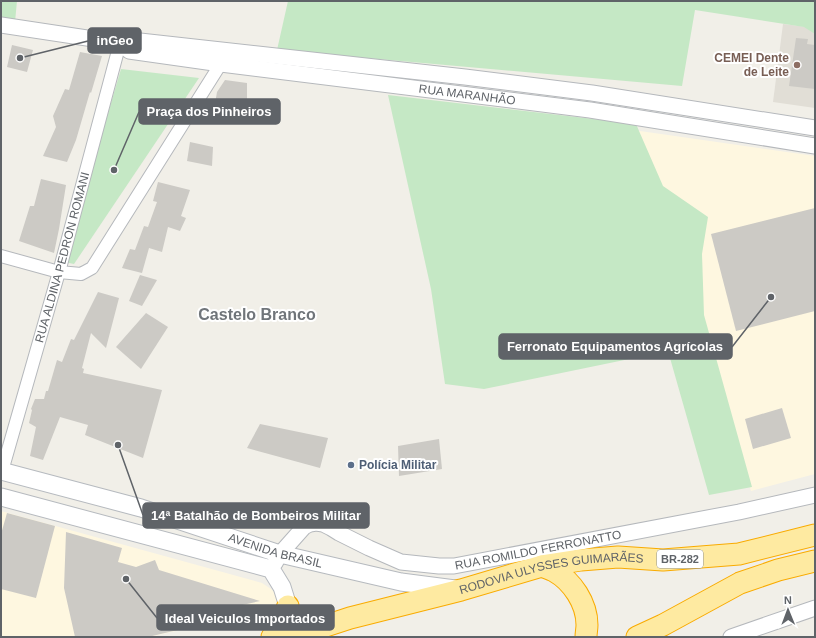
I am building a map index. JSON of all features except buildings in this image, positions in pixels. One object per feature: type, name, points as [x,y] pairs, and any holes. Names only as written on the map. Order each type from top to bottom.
[{"type":"highway","name":"RODOVIA ULYSSES GUIMARÃES","points":[[296,636],[350,618],[461,590],[542,566],[581,560],[618,557],[664,560],[739,554],[815,535]]},
{"type":"highway","points":[[637,637],[663,625],[740,584],[778,570],[815,561]]},
{"type":"highway","points":[[542,566],[564,578],[578,594],[584,606],[587,623],[586,637]]},
{"type":"highway","points":[[272,637],[281,623],[288,606]]},
{"type":"main road","name":"AVENIDA BRASIL","points":[[1,471],[141,508],[280,554],[401,582],[461,590]]},
{"type":"main road","name":"AVENIDA BRASIL","points":[[1,497],[271,569],[282,587],[296,636]]},
{"type":"street","name":"RUA MARANHÃO","points":[[1,25],[120,43],[131,40],[464,77],[592,93],[815,128]]},
{"type":"street","name":"RUA MARANHÃO","points":[[120,43],[129,51],[221,64],[590,110],[815,146]]},
{"type":"street","name":"RUA ALDINA PEDRON ROMANI","points":[[1,471],[59,272],[120,43]]},
{"type":"street","points":[[1,256],[59,272],[81,274],[92,268],[229,52]]},
{"type":"street","points":[[284,72],[286,57]]},
{"type":"street","points":[[463,94],[464,77]]},
{"type":"street","points":[[590,110],[592,93]]},
{"type":"street","points":[[711,129],[713,112]]},
{"type":"street","name":"RUA ROMILDO FERRONATTO","points":[[271,569],[280,554],[304,527],[310,524],[323,524],[369,548],[401,562],[454,566],[739,512],[815,495]]},
{"type":"street","points":[[731,637],[815,608]]},
{"type":"shaded area","name":"CEMEI Dente de Leite","points":[[783,24],[815,28],[815,108],[773,102]]},
{"type":"shaded area","points":[[633,130],[815,156],[815,474],[751,491]]},
{"type":"shaded area","points":[[1,511],[262,583],[278,596],[278,607],[150,637],[1,637]]},
{"type":"green space","points":[[1,1],[17,1],[15,22],[1,20]]},
{"type":"green space","points":[[288,1],[815,1],[815,34],[804,27],[695,10],[682,86],[277,50]]},
{"type":"green space","points":[[121,69],[199,78],[74,264],[64,262]]},
{"type":"green space","points":[[388,95],[636,124],[663,186],[708,217],[702,254],[704,315],[752,487],[709,495],[668,351],[484,389],[445,384],[431,289]]},
{"type":"place","name":"inGeo","points":[[20,58]]},
{"type":"place","name":"CEMEI Dente de Leite","points":[[797,65]]},
{"type":"place","name":"Praça dos Pinheiros","points":[[114,170]]},
{"type":"place","name":"Ferronato Equipamentos Agrícolas","points":[[771,297]]},
{"type":"place","name":"14ª Batalhão de Bombeiros Militar","points":[[118,445]]},
{"type":"place","name":"Polícia Militar","points":[[351,465]]},
{"type":"place","name":"Ideal Veiculos Importados","points":[[126,579]]},
{"type":"district","name":"Castelo Branco","points":[[257,314]]}]
